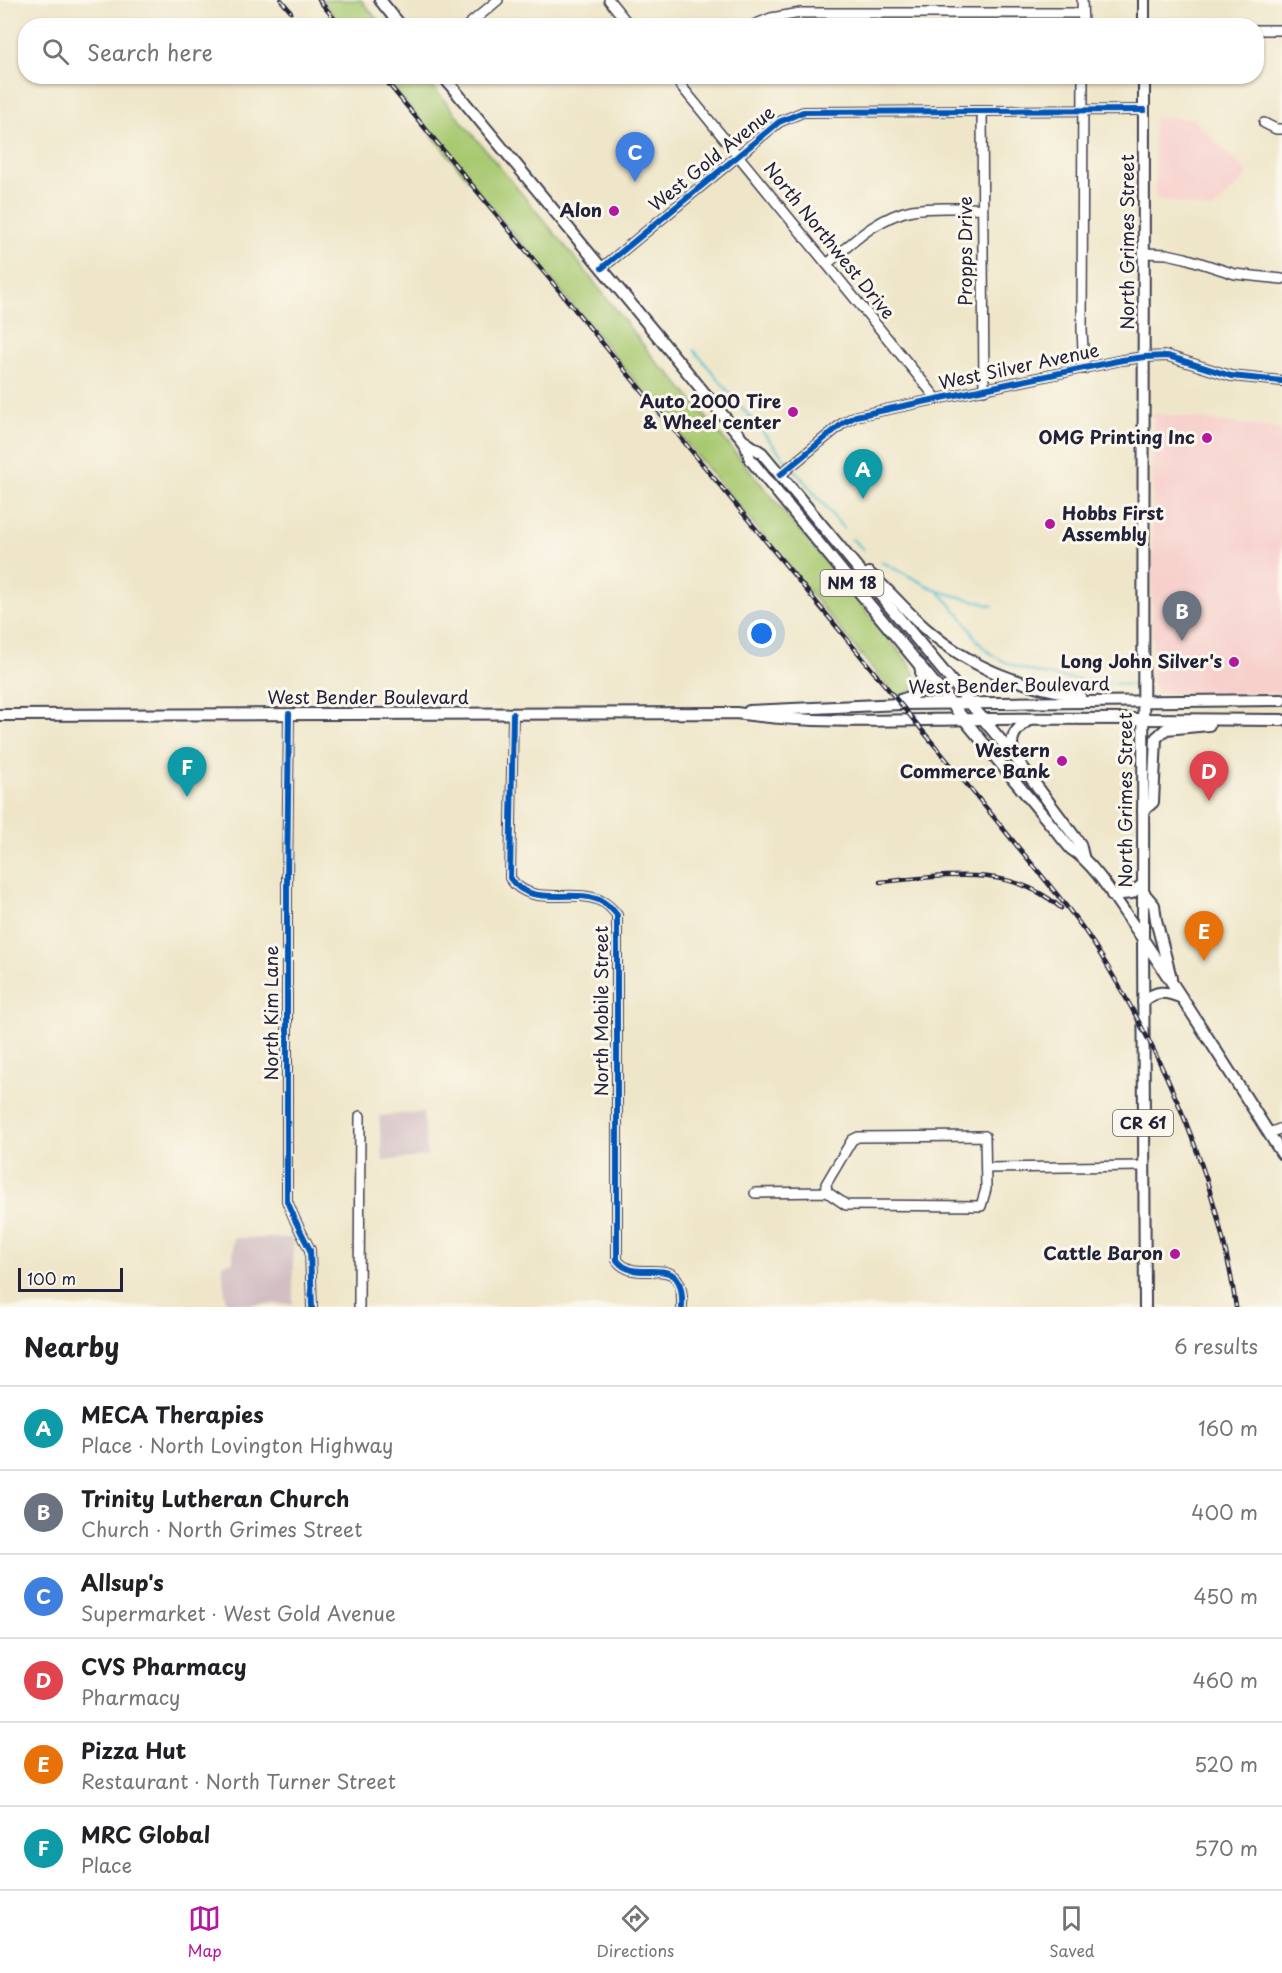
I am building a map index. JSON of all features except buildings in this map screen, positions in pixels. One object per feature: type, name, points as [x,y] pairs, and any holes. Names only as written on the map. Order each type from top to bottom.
[{"type":"main road","points":[[380,0],[395,18]]},
{"type":"main road","points":[[1144,0],[1144,18]]},
{"type":"main road","name":"NM 18","points":[[450,84],[745,442],[762,453],[968,703]]},
{"type":"main road","name":"North Grimes Street","points":[[1144,84],[1144,1307]]},
{"type":"main road","name":"NM 18","points":[[745,442],[750,459],[965,720]]},
{"type":"main road","points":[[855,566],[870,574],[926,629],[947,646],[982,667],[1018,683],[1107,701]]},
{"type":"main road","points":[[879,705],[914,695],[923,680],[920,665]]},
{"type":"main road","name":"West Bender Boulevard","points":[[736,713],[757,709],[952,703],[1282,700]]},
{"type":"main road","points":[[968,703],[1018,761],[1080,844],[1083,856],[1143,939],[1282,1154]]},
{"type":"main road","name":"West Bender Boulevard","points":[[0,715],[736,713],[862,722],[1143,718],[1282,720]]},
{"type":"main road","points":[[1018,761],[1011,740],[1016,730],[1030,719]]},
{"type":"main road","points":[[1143,811],[1153,802],[1154,744],[1160,733],[1174,728],[1206,726],[1224,719]]},
{"type":"main road","points":[[965,720],[1071,849],[1083,856]]},
{"type":"main road","points":[[1112,895],[1132,893],[1143,888],[1154,905],[1172,984]]},
{"type":"main road","points":[[1143,1002],[1151,994],[1159,992],[1180,997]]},
{"type":"street","points":[[477,18],[498,0]]},
{"type":"street","points":[[609,0],[624,18]]},
{"type":"street","points":[[1082,0],[1082,18]]},
{"type":"street","points":[[771,18],[801,13],[1082,13]]},
{"type":"street","points":[[1264,30],[1282,30]]},
{"type":"street","name":"North Northwest Drive","points":[[681,84],[937,399]]},
{"type":"street","points":[[1083,84],[1082,330],[1084,369]]},
{"type":"street","name":"West Gold Avenue","points":[[602,268],[779,122],[803,112],[1144,110]]},
{"type":"street","name":"Propps Drive","points":[[982,111],[984,390]]},
{"type":"street","points":[[1264,123],[1276,129],[1282,129]]},
{"type":"street","points":[[827,264],[874,226],[892,216],[914,210],[982,208]]},
{"type":"street","points":[[1144,252],[1185,258],[1235,274],[1282,279]]},
{"type":"street","name":"West Silver Avenue","points":[[780,475],[843,423],[856,416],[1145,357],[1167,356],[1231,376],[1282,381]]},
{"type":"street","name":"North Kim Lane","points":[[289,714],[287,1201],[310,1250],[312,1307]]},
{"type":"street","name":"North Mobile Street","points":[[513,714],[510,878],[516,887],[542,896],[572,896],[601,901],[617,915],[617,1260],[622,1266],[638,1270],[664,1271],[674,1275],[680,1282],[682,1307]]},
{"type":"street","points":[[359,1307],[360,1116]]},
{"type":"street","points":[[1269,1133],[1282,1128]]},
{"type":"street","points":[[754,1192],[826,1192],[846,1205],[981,1206],[986,1189],[985,1136],[862,1136],[852,1140],[826,1184],[826,1192]]},
{"type":"street","points":[[987,1168],[1143,1166]]},
{"type":"shaded area","points":[[1154,117],[1192,118],[1249,174],[1213,210],[1155,198]]},
{"type":"shaded area","points":[[1153,413],[1282,429],[1282,693],[1157,693],[1152,685]]},
{"type":"shaded area","points":[[423,1112],[427,1156],[383,1161],[379,1116]]},
{"type":"shaded area","points":[[233,1238],[293,1238],[293,1304],[226,1304],[222,1264],[233,1262]]},
{"type":"green space","points":[[321,0],[361,0],[376,18],[336,18]]},
{"type":"green space","points":[[390,84],[431,84],[580,264],[662,369],[667,370],[909,663],[915,680],[913,691],[896,697]]},
{"type":"waterway","points":[[694,350],[790,465]]},
{"type":"waterway","points":[[794,469],[844,529]]},
{"type":"waterway","points":[[852,539],[864,550]]},
{"type":"waterway","points":[[880,561],[938,591],[993,606]]},
{"type":"waterway","points":[[938,591],[963,619],[982,646],[999,659],[1035,672],[1055,676],[1133,685]]},
{"type":"railway","points":[[281,0],[291,12]]},
{"type":"railway","points":[[319,0],[334,18]]},
{"type":"railway","points":[[389,84],[997,821],[1085,931],[1143,1030],[1179,1106],[1208,1184],[1229,1266],[1236,1307]]},
{"type":"railway","points":[[880,882],[951,876],[997,878],[1041,893],[1061,908]]},
{"type":"cycle path","points":[[602,268],[779,122],[803,112],[1144,110]]},
{"type":"cycle path","points":[[780,475],[843,423],[856,416],[1122,360],[1168,356],[1231,376],[1282,381]]},
{"type":"cycle path","points":[[289,714],[287,1201],[310,1250],[312,1307]]},
{"type":"cycle path","points":[[513,714],[510,878],[519,888],[530,893],[592,898],[605,903],[617,915],[617,1260],[626,1268],[636,1271],[658,1271],[676,1278],[681,1289],[682,1307]]},
{"type":"place","name":"Allsup's","points":[[635,182]]},
{"type":"place","name":"Alon","points":[[614,211]]},
{"type":"place","name":"Auto 2000 Tire & Wheel center","points":[[793,412]]},
{"type":"place","name":"OMG Printing Inc","points":[[1207,438]]},
{"type":"place","name":"MECA Therapies","points":[[863,499]]},
{"type":"place","name":"Hobbs First Assembly","points":[[1050,524]]},
{"type":"place","name":"Trinity Lutheran Church","points":[[1182,641]]},
{"type":"place","name":"Long John Silver's","points":[[1234,662]]},
{"type":"place","name":"Western Commerce Bank","points":[[1062,761]]},
{"type":"place","name":"MRC Global","points":[[187,797]]},
{"type":"place","name":"CVS Pharmacy","points":[[1209,801]]},
{"type":"place","name":"Pizza Hut","points":[[1204,961]]},
{"type":"place","name":"Cattle Baron","points":[[1175,1254]]}]
